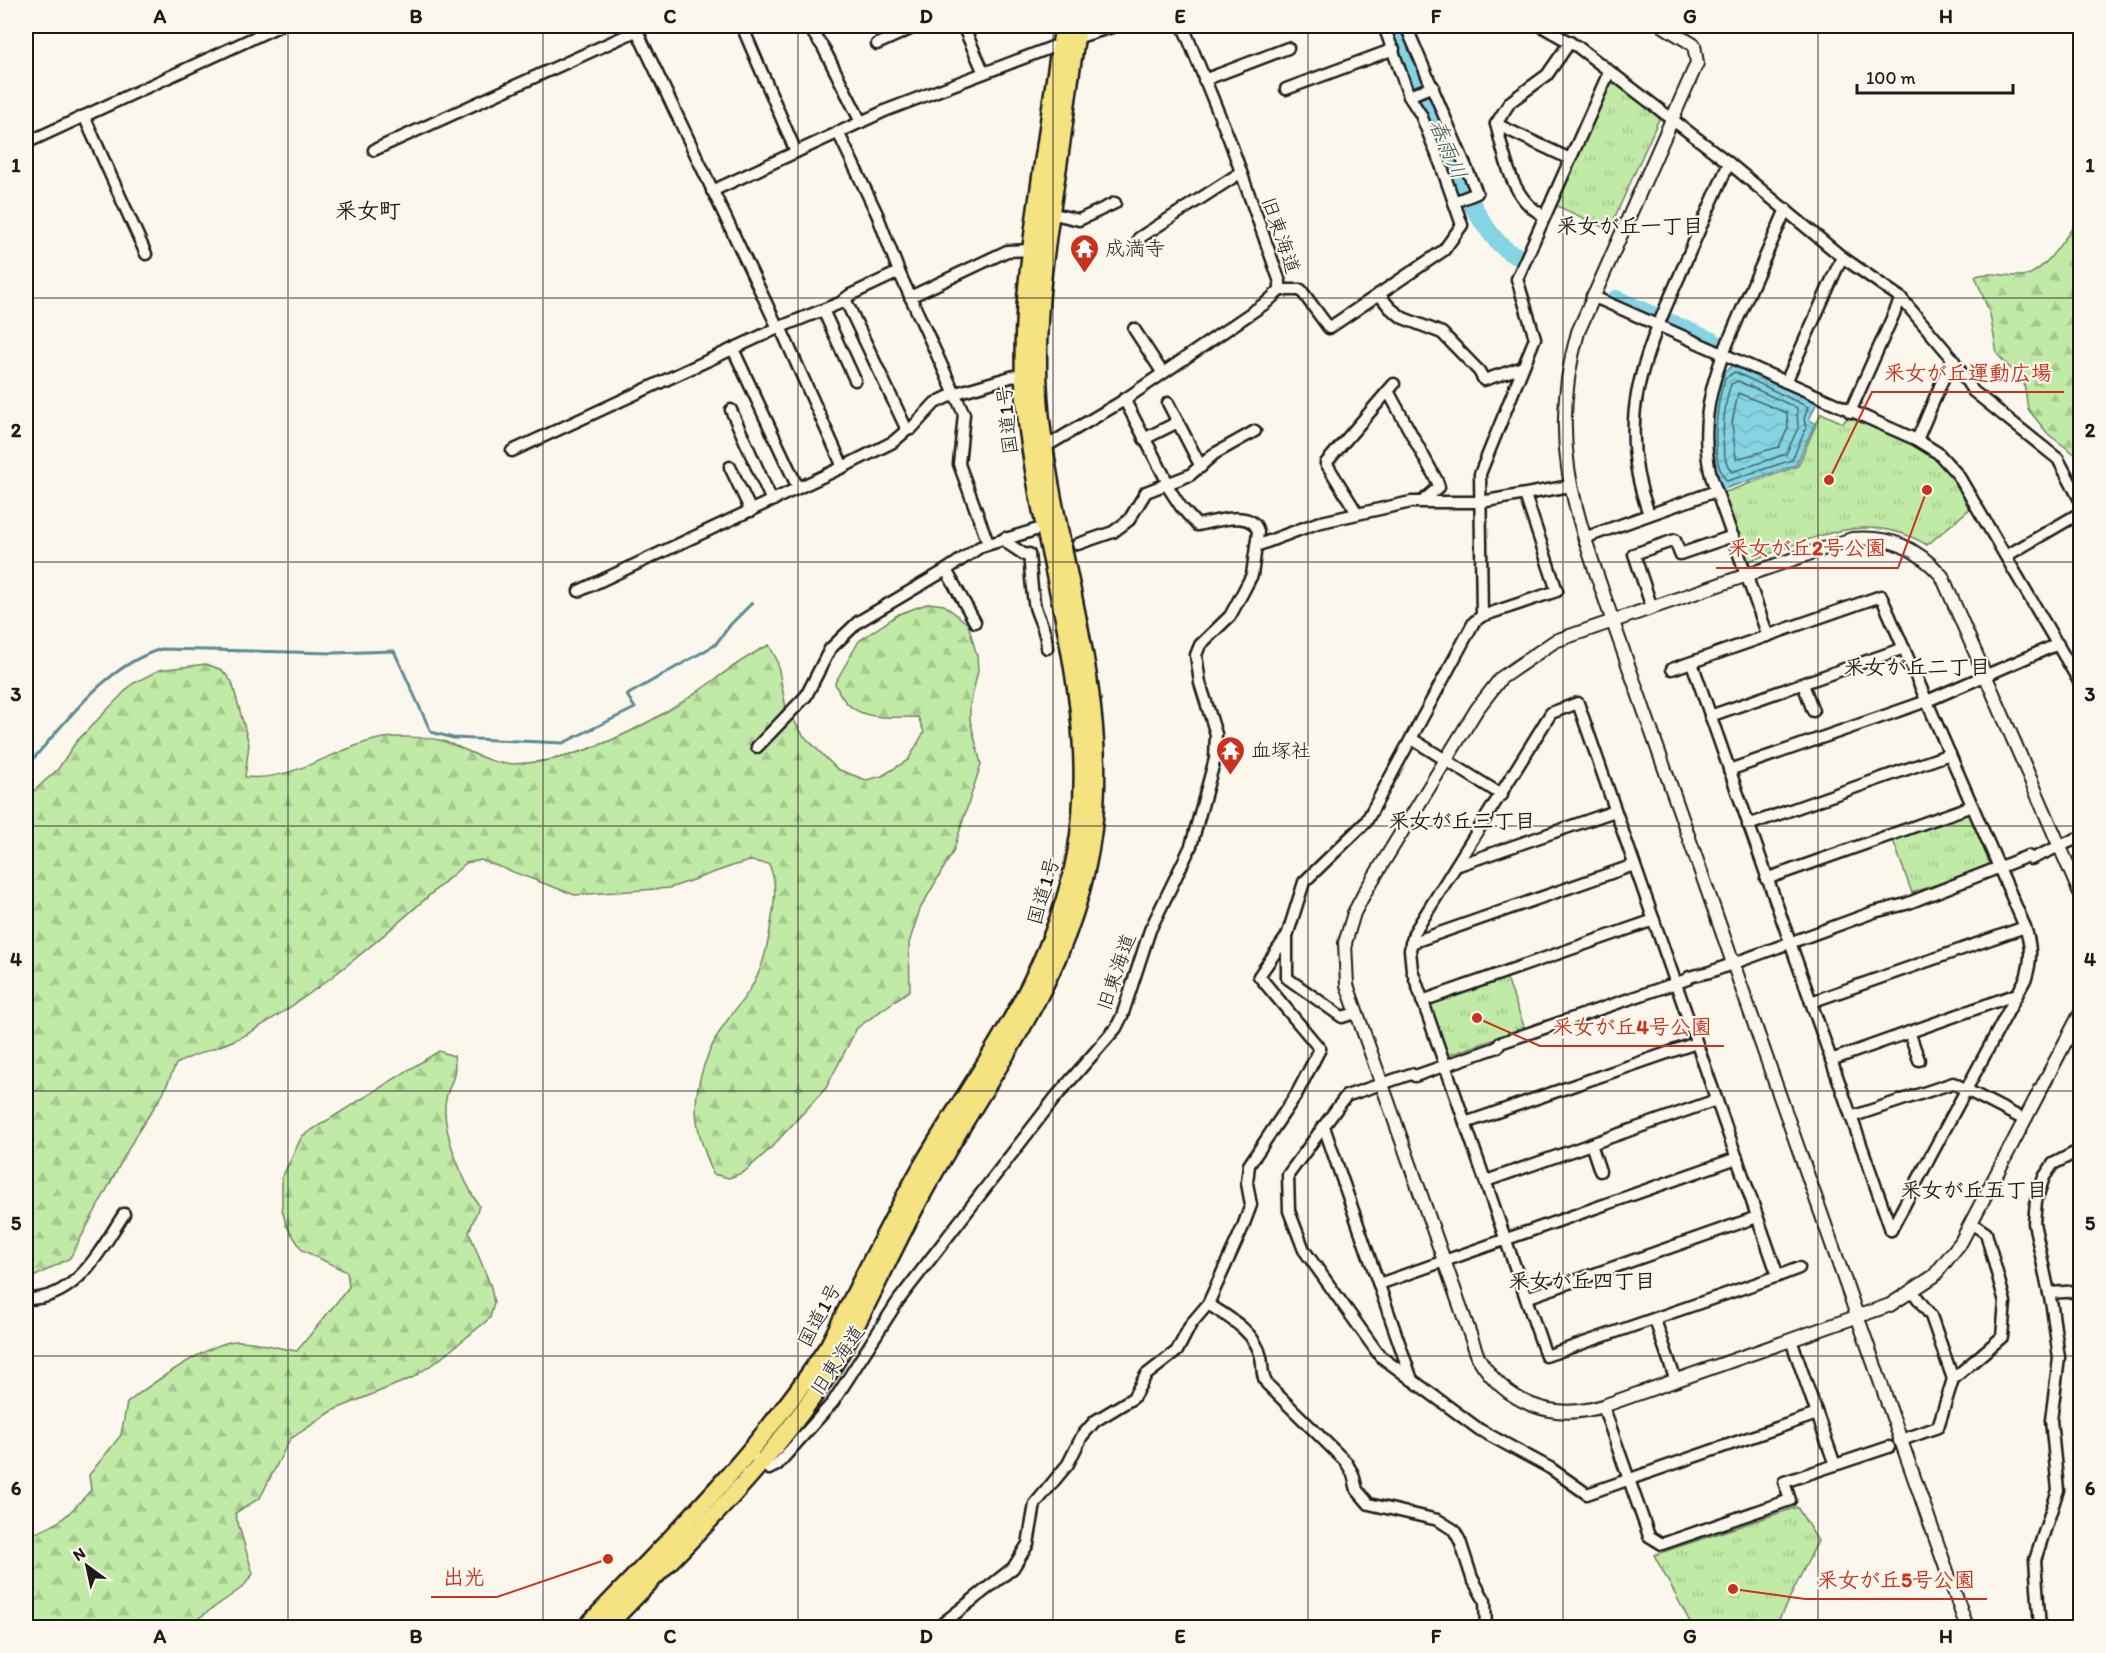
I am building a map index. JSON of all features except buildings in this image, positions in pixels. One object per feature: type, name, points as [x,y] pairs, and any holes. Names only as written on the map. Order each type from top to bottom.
[{"type":"highway","name":"国道1号","points":[[1051,525],[1045,447],[1023,323],[1030,250],[1060,45],[1073,30]]},
{"type":"highway","name":"国道1号","points":[[585,1628],[609,1617],[755,1458],[805,1409],[834,1363],[923,1193],[1036,1004],[1063,950],[1073,921],[1090,853],[1095,808],[1096,761],[1088,682],[1051,525],[1031,454],[1030,372],[1073,30]]},
{"type":"street","points":[[26,143],[279,26]]},
{"type":"street","points":[[742,26],[796,152]]},
{"type":"street","points":[[808,26],[823,47],[861,122]]},
{"type":"street","points":[[878,44],[916,26]]},
{"type":"street","points":[[963,26],[984,73]]},
{"type":"street","points":[[1073,30],[1114,26]]},
{"type":"street","name":"旧東海道","points":[[755,1458],[769,1469],[777,1465],[833,1402],[898,1301],[1055,1098],[1116,1028],[1150,930],[1191,846],[1215,759],[1216,734],[1200,683],[1196,656],[1200,645],[1230,616],[1252,575],[1258,532],[1257,526],[1250,520],[1232,518],[1197,525],[1180,507],[1124,399],[1267,302],[1280,290],[1280,282],[1183,26]]},
{"type":"street","points":[[1280,290],[1301,290],[1329,328],[1443,250],[1459,232],[1462,222],[1456,201],[1384,26]]},
{"type":"street","points":[[1407,26],[1467,173],[1478,193],[1456,201]]},
{"type":"street","points":[[1541,26],[1570,42],[1672,119],[1786,209],[1842,257],[1901,298],[1952,358],[1973,391],[2058,459],[2080,500]]},
{"type":"street","points":[[1663,26],[1694,45],[1697,58],[1592,296],[1576,339],[1566,386],[1565,435],[1570,486],[1584,538],[1613,622],[1857,1317],[1894,1444],[1967,1628]]},
{"type":"street","points":[[374,150],[641,27],[712,191],[843,467]]},
{"type":"street","points":[[1545,216],[1532,210],[1510,177],[1496,124],[1510,102],[1546,75],[1570,42]]},
{"type":"street","points":[[712,191],[861,122],[1060,45]]},
{"type":"street","points":[[1204,80],[1288,48]]},
{"type":"street","points":[[1286,89],[1394,49]]},
{"type":"street","points":[[1482,616],[1480,474],[1535,338],[1517,279],[1609,72]]},
{"type":"street","points":[[1412,95],[1432,86]]},
{"type":"street","points":[[84,116],[147,254]]},
{"type":"street","points":[[1496,124],[1570,159]]},
{"type":"street","points":[[838,132],[877,214],[910,297],[956,393],[964,420],[960,438],[960,464],[988,543]]},
{"type":"street","points":[[1649,514],[1637,473],[1633,431],[1641,367],[1659,320],[1729,164]]},
{"type":"street","points":[[1139,238],[1240,173]]},
{"type":"street","points":[[1050,213],[1079,220],[1115,203]]},
{"type":"street","points":[[1768,636],[1716,491],[1708,462],[1705,419],[1711,383],[1722,354],[1786,209]]},
{"type":"street","points":[[910,297],[1007,251],[1030,250]]},
{"type":"street","points":[[1786,382],[1842,257]]},
{"type":"street","points":[[512,451],[823,310],[899,272]]},
{"type":"street","points":[[1379,294],[1390,308],[1403,318],[1442,333],[1484,380],[1523,367]]},
{"type":"street","points":[[1592,296],[1659,320],[1722,354],[1917,440],[1938,453],[1954,471],[2080,680]]},
{"type":"street","points":[[1850,412],[1901,298]]},
{"type":"street","points":[[845,299],[907,430]]},
{"type":"street","points":[[823,310],[855,380]]},
{"type":"street","points":[[1134,329],[1162,372]]},
{"type":"street","points":[[733,349],[798,488]]},
{"type":"street","points":[[1917,440],[1952,358]]},
{"type":"street","points":[[579,591],[892,442],[911,429],[934,403],[956,393],[1030,372]]},
{"type":"street","points":[[1357,513],[1326,463],[1391,387],[1439,487],[1424,501]]},
{"type":"street","points":[[1045,447],[1124,399]]},
{"type":"street","points":[[1168,404],[1201,466]]},
{"type":"street","points":[[731,410],[772,501]]},
{"type":"street","points":[[1144,439],[1178,422]]},
{"type":"street","points":[[1078,544],[1108,534],[1126,523],[1146,492],[1190,475],[1214,454],[1255,431]]},
{"type":"street","points":[[730,467],[751,511]]},
{"type":"street","points":[[1256,546],[1317,523],[1357,513],[1424,501],[1481,502],[1570,486]]},
{"type":"street","points":[[1584,538],[1716,491]]},
{"type":"street","points":[[1356,1013],[1342,1017],[1287,978],[1287,936],[1304,882],[1366,822],[1474,622],[1482,616],[1557,591],[1525,495]]},
{"type":"street","points":[[2006,556],[2080,513]]},
{"type":"street","points":[[757,747],[806,696],[830,649],[843,634],[892,600],[988,543],[1051,525]]},
{"type":"street","points":[[1652,608],[1634,554],[1675,540],[1680,554],[1733,536]]},
{"type":"street","points":[[2080,893],[1942,576],[1922,556],[1905,544],[1874,537],[1852,539],[1555,641],[1501,678],[1476,709],[1354,913],[1344,957],[1347,985],[1356,1013],[1472,1342],[1495,1381],[1525,1403],[1543,1410],[1579,1413],[1890,1305],[1913,1292],[1934,1276],[1949,1259],[1971,1223],[2080,1014]]},
{"type":"street","points":[[1005,538],[1007,543],[1025,555],[1035,553],[1032,588],[1036,610],[1047,640],[1047,648]]},
{"type":"street","points":[[946,570],[975,622]]},
{"type":"street","points":[[1672,669],[1881,596],[2025,927],[2030,941],[2031,958],[2018,994],[1891,1230],[1692,663]]},
{"type":"street","points":[[1729,770],[1927,701],[2058,644]]},
{"type":"street","points":[[1710,716],[1904,648]]},
{"type":"street","points":[[1803,684],[1813,711]]},
{"type":"street","points":[[1778,1276],[1578,704],[1551,713],[1411,943],[1412,970],[1422,1001],[1546,1356],[1654,1320],[1778,1276],[1799,1268]]},
{"type":"street","points":[[1412,739],[1502,795]]},
{"type":"street","points":[[1748,825],[1950,754]]},
{"type":"street","points":[[1766,879],[1972,806]]},
{"type":"street","points":[[1456,866],[1615,811]]},
{"type":"street","points":[[1817,1414],[1587,1494],[1550,1468],[1480,1430],[1380,1356],[1304,1250],[1289,1211],[1288,1175],[1346,1096],[1382,1086],[1675,984],[1999,869],[2080,837]]},
{"type":"street","points":[[1411,943],[1634,866]]},
{"type":"street","points":[[1422,1001],[1654,920]]},
{"type":"street","points":[[1811,1002],[2025,927]]},
{"type":"street","points":[[936,1628],[1013,1568],[1028,1544],[1035,1504],[1068,1464],[1082,1436],[1095,1421],[1133,1398],[1146,1375],[1172,1358],[1191,1324],[1208,1304],[1251,1205],[1247,1183],[1250,1165],[1296,1095],[1320,1049],[1259,976],[1287,936]]},
{"type":"street","points":[[1831,1060],[2018,994]]},
{"type":"street","points":[[1909,1032],[1919,1060]]},
{"type":"street","points":[[1465,1124],[1696,1043]]},
{"type":"street","points":[[1851,1117],[1953,1083],[2025,1120]]},
{"type":"street","points":[[1486,1181],[1716,1100]]},
{"type":"street","points":[[1324,1127],[1413,1380]]},
{"type":"street","points":[[1591,1144],[1600,1171]]},
{"type":"street","points":[[2040,1628],[2036,1560],[2058,1490],[2051,1420],[2059,1358],[2049,1293],[2034,1223],[2036,1201],[2044,1177],[2053,1164],[2080,1150]]},
{"type":"street","points":[[1379,1284],[1737,1158]]},
{"type":"street","points":[[26,1299],[35,1299],[64,1288],[83,1274],[96,1260],[124,1214]]},
{"type":"street","points":[[1526,1298],[1757,1217]]},
{"type":"street","points":[[1603,1406],[1649,1536],[1662,1544],[1790,1500],[1784,1482],[1938,1427],[1953,1379],[2002,1337],[2005,1302],[1986,1233],[1971,1223]]},
{"type":"street","points":[[2049,1293],[2080,1290]]},
{"type":"street","points":[[1913,1292],[1931,1316],[1953,1379]]},
{"type":"street","points":[[1208,1304],[1240,1325],[1253,1340],[1259,1350],[1263,1379],[1346,1462],[1362,1498],[1376,1507],[1438,1520],[1454,1530],[1485,1601],[1486,1628]]},
{"type":"street","points":[[1654,1320],[1676,1381]]},
{"type":"street","points":[[1791,1340],[1834,1465]]},
{"type":"green space","points":[[1614,81],[1657,113],[1659,119],[1609,230],[1555,205],[1610,83]]},
{"type":"green space","points":[[2080,219],[2080,458],[2048,434],[2028,409],[2024,383],[1997,354],[1990,314],[1975,276],[2030,274],[2046,262]]},
{"type":"green space","points":[[1821,413],[1843,423],[1848,417],[1903,438],[1928,452],[1950,472],[1972,507],[1927,545],[1904,534],[1882,529],[1860,528],[1816,537],[1749,561],[1746,560],[1723,493],[1798,466]]},
{"type":"green space","points":[[929,603],[944,605],[968,624],[977,656],[978,671],[970,705],[970,720],[981,764],[953,852],[920,909],[909,943],[910,990],[857,1028],[826,1088],[769,1150],[744,1172],[729,1178],[713,1174],[699,1133],[696,1107],[701,1075],[713,1043],[750,989],[763,960],[774,897],[774,884],[769,864],[750,861],[670,888],[575,895],[481,860],[466,863],[363,953],[281,1014],[242,1037],[176,1064],[163,1094],[136,1135],[70,1258],[26,1281],[26,798],[58,769],[76,742],[132,684],[159,670],[206,664],[222,670],[232,682],[249,744],[245,777],[281,774],[367,742],[397,737],[439,740],[493,761],[512,764],[554,759],[617,738],[674,707],[744,659],[769,645],[777,660],[786,708],[803,735],[837,769],[866,780],[882,776],[908,760],[924,732],[918,717],[880,717],[858,711],[841,696],[835,683],[859,641],[899,614]]},
{"type":"green space","points":[[1966,813],[1972,816],[1991,860],[1989,866],[1912,893],[1893,840]]},
{"type":"green space","points":[[1506,976],[1525,1029],[1449,1055],[1444,1053],[1429,1008],[1432,1002]]},
{"type":"green space","points":[[439,1051],[454,1056],[455,1071],[446,1098],[445,1117],[455,1157],[479,1206],[469,1232],[491,1287],[494,1303],[490,1318],[440,1359],[412,1378],[334,1410],[290,1439],[260,1498],[235,1513],[253,1574],[243,1587],[186,1627],[26,1627],[26,1535],[46,1529],[62,1519],[91,1490],[89,1475],[121,1435],[127,1403],[180,1366],[225,1343],[251,1342],[297,1351],[349,1287],[347,1272],[302,1250],[286,1225],[282,1209],[282,1178],[302,1136]]},
{"type":"green space","points":[[1797,1507],[1818,1541],[1775,1627],[1697,1627],[1690,1622],[1654,1555]]},
{"type":"water","points":[[1733,365],[1817,402],[1809,420],[1815,423],[1796,465],[1721,490],[1713,458],[1711,429],[1722,368],[1728,370]]},
{"type":"waterway","name":"春雨川","points":[[1396,26],[1460,180],[1474,207],[1488,230],[1504,248],[1520,257]]},
{"type":"waterway","name":"春雨川","points":[[1616,299],[1714,342],[1716,346]]},
{"type":"waterway","points":[[26,767],[103,683],[140,657],[161,649],[334,653],[394,651],[431,732],[453,738],[563,743],[635,708],[627,695],[715,645],[731,624],[752,603]]},
{"type":"tunnel","points":[[1040,552],[1078,544]]},
{"type":"place","name":"成満寺","points":[[1084,274]]},
{"type":"place","name":"釆女が丘運動広場","points":[[1829,480]]},
{"type":"place","name":"釆女が丘2号公園","points":[[1927,490]]},
{"type":"place","name":"血塚社","points":[[1230,776]]},
{"type":"place","name":"釆女が丘4号公園","points":[[1477,1018]]},
{"type":"place","name":"出光","points":[[608,1559]]},
{"type":"place","name":"釆女が丘5号公園","points":[[1733,1589]]},
{"type":"district","name":"釆女町","points":[[368,210]]},
{"type":"district","name":"釆女が丘一丁目","points":[[1630,226]]},
{"type":"district","name":"釆女が丘二丁目","points":[[1917,667]]},
{"type":"district","name":"釆女が丘三丁目","points":[[1462,821]]},
{"type":"district","name":"釆女が丘五丁目","points":[[1974,1190]]},
{"type":"district","name":"釆女が丘四丁目","points":[[1582,1281]]}]
